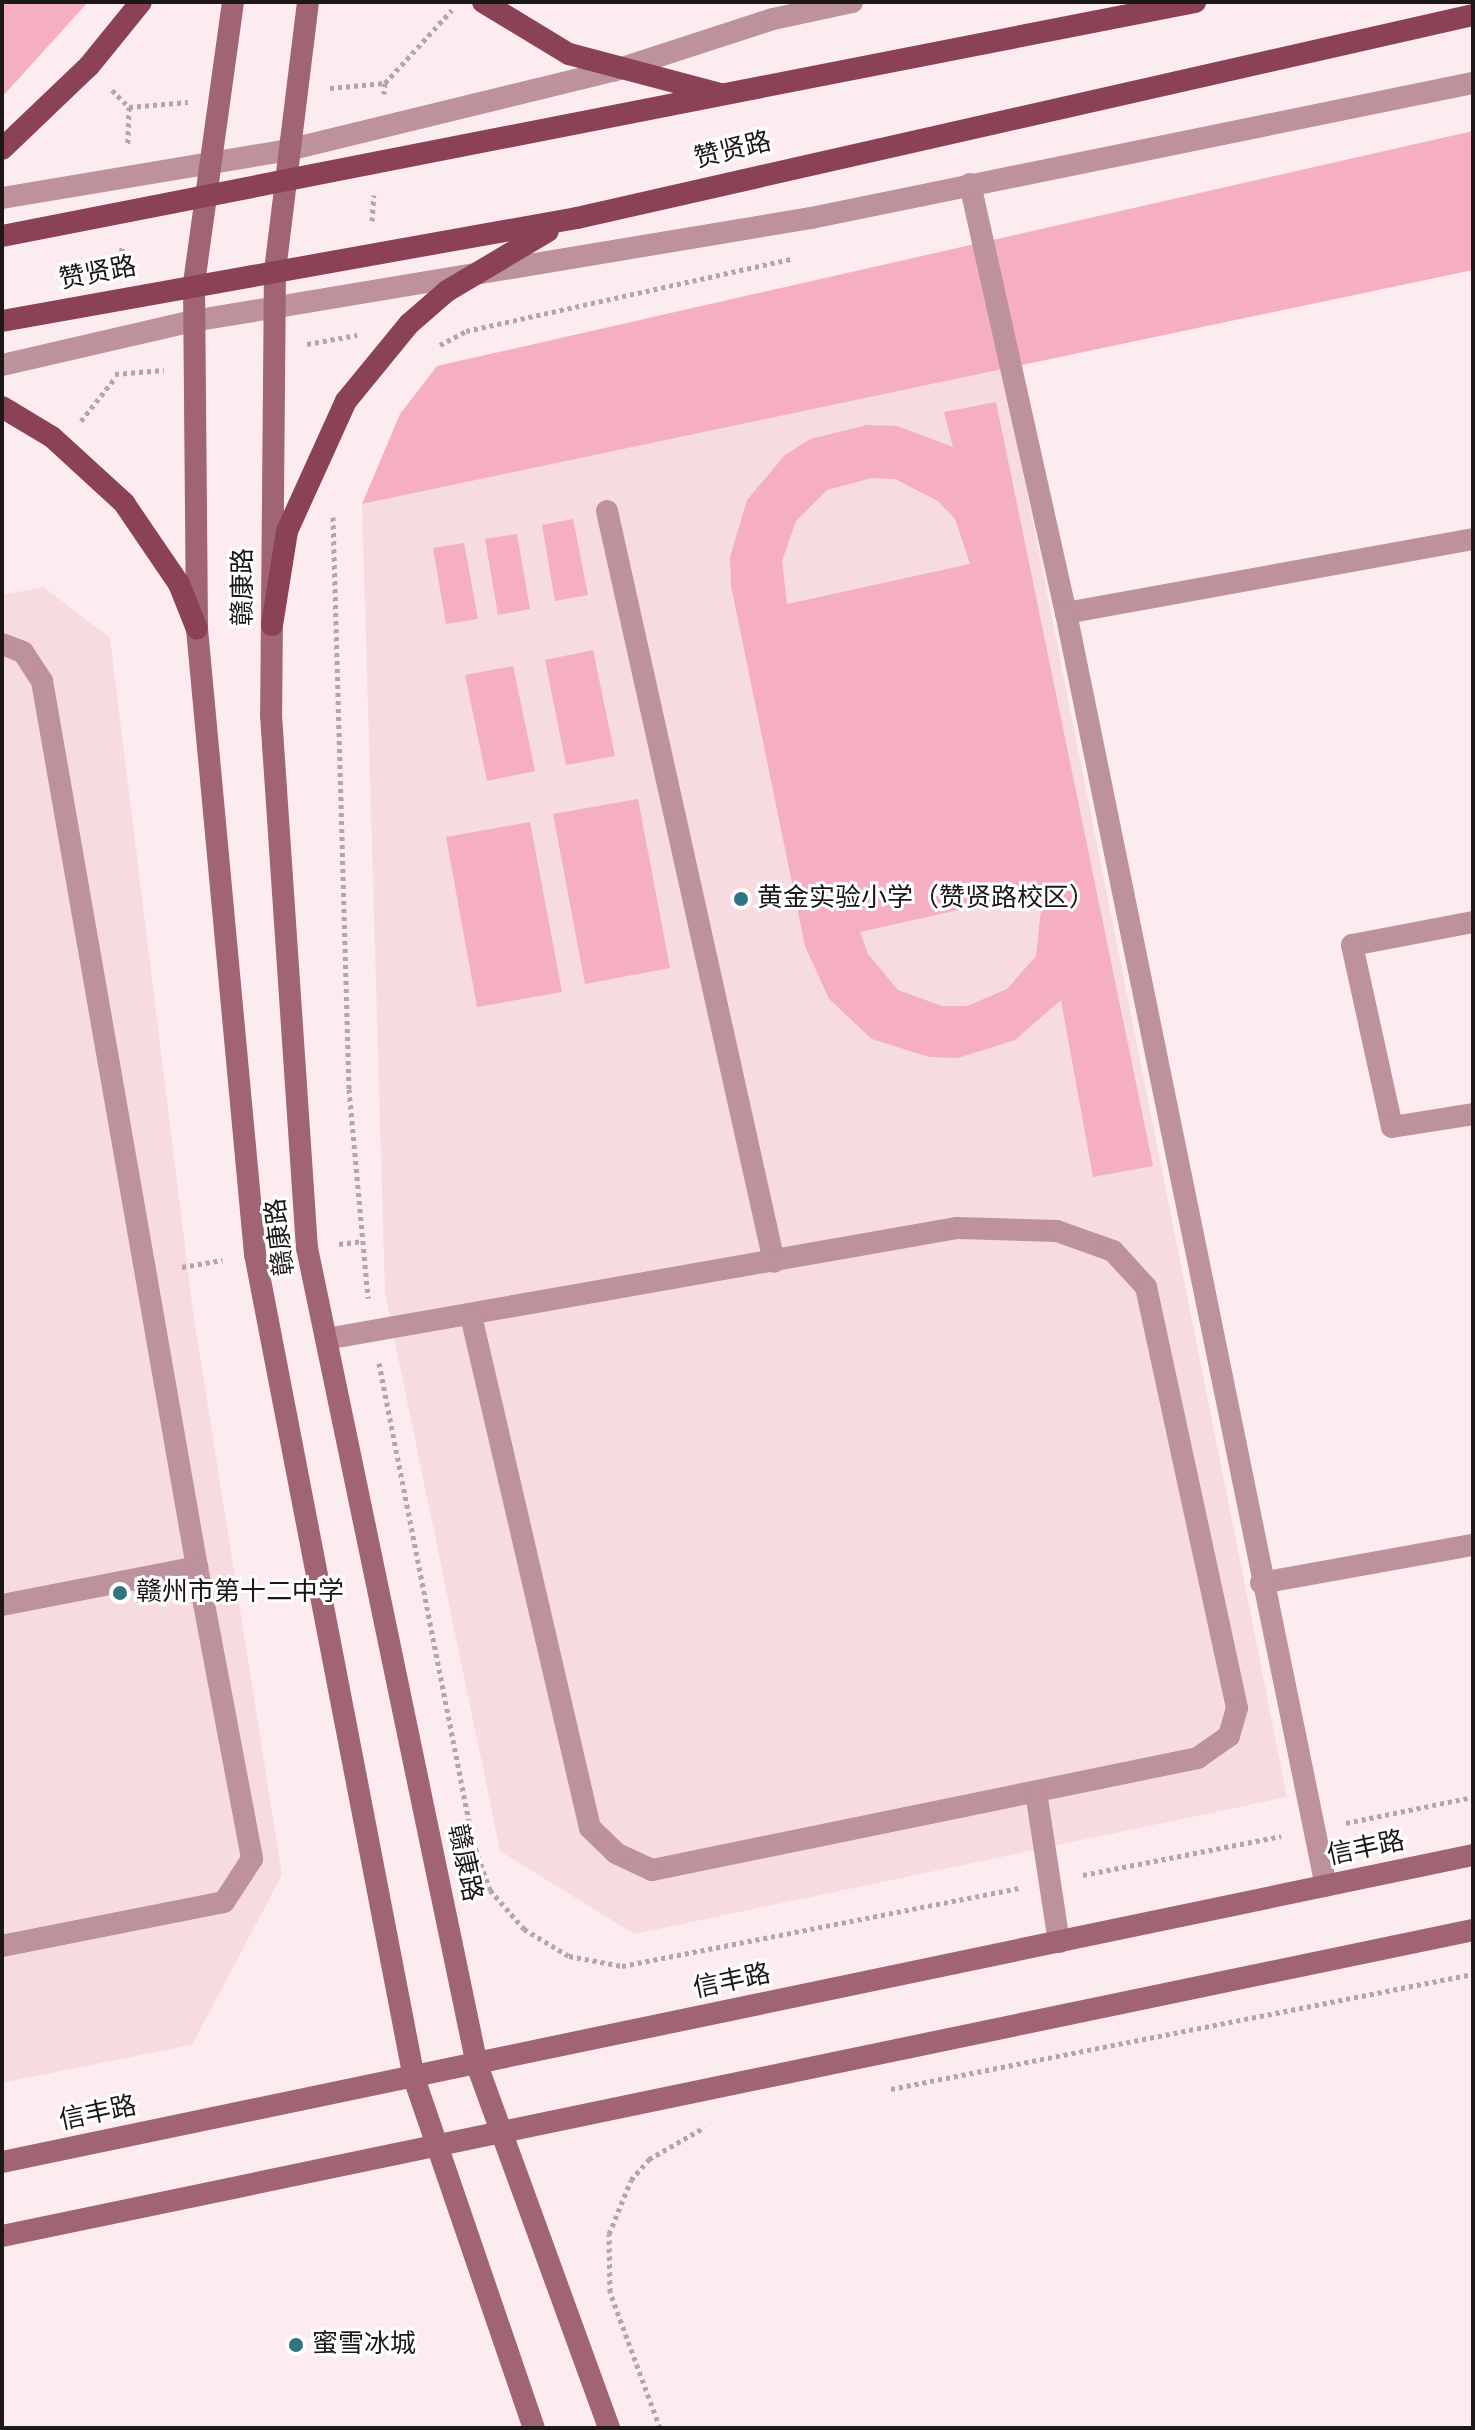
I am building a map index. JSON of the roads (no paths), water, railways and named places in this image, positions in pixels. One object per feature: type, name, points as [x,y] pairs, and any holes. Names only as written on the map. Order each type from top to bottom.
[{"type":"main road","points":[[2,149],[89,66],[141,2]]},
{"type":"main road","name":"赣康路","points":[[233,2],[207,167],[194,284],[197,629],[255,1254],[414,2078],[435,2150],[534,2428]]},
{"type":"main road","name":"赣康路","points":[[308,2],[283,181],[275,269],[271,715],[307,1248],[477,2065],[609,2428]]},
{"type":"main road","points":[[483,2],[527,32],[613,71],[709,94],[757,91]]},
{"type":"main road","name":"赞贤路","points":[[2,236],[757,91],[1195,2]]},
{"type":"main road","name":"赞贤路","points":[[2,321],[275,269],[577,218],[1473,15]]},
{"type":"main road","points":[[272,625],[287,531],[322,443],[375,361],[477,270],[577,218]]},
{"type":"main road","points":[[2,407],[52,437],[124,503],[179,584],[197,629]]},
{"type":"main road","name":"信丰路","points":[[2,2162],[1473,1855]]},
{"type":"main road","points":[[2,2236],[435,2150],[1473,1930]]},
{"type":"street","points":[[2,198],[207,167],[288,150],[613,71],[852,2]]},
{"type":"street","points":[[2,365],[275,305],[811,218],[1473,83]]},
{"type":"street","points":[[970,184],[1066,613],[1261,1583],[1326,1886]]},
{"type":"street","points":[[607,511],[774,1262]]},
{"type":"street","points":[[1066,613],[1473,539]]},
{"type":"street","points":[[2,644],[23,652],[42,681],[197,1567],[252,1859],[224,1902],[2,1946]]},
{"type":"street","points":[[1473,922],[1352,945],[1392,1127],[1473,1114]]},
{"type":"street","points":[[326,1339],[471,1316],[957,1228],[1057,1231],[1113,1251],[1146,1287],[1237,1708],[1229,1736],[1198,1758],[652,1870],[616,1853],[590,1828],[471,1316]]},
{"type":"street","points":[[1261,1583],[1473,1545]]},
{"type":"street","points":[[2,1605],[197,1567]]},
{"type":"street","points":[[1036,1792],[1059,1942]]},
{"type":"place","name":"黄金实验小学（赞贤路校区）","points":[[741,899]]},
{"type":"place","name":"赣州市第十二中学","points":[[120,1593]]},
{"type":"place","name":"蜜雪冰城","points":[[296,2345]]}]
